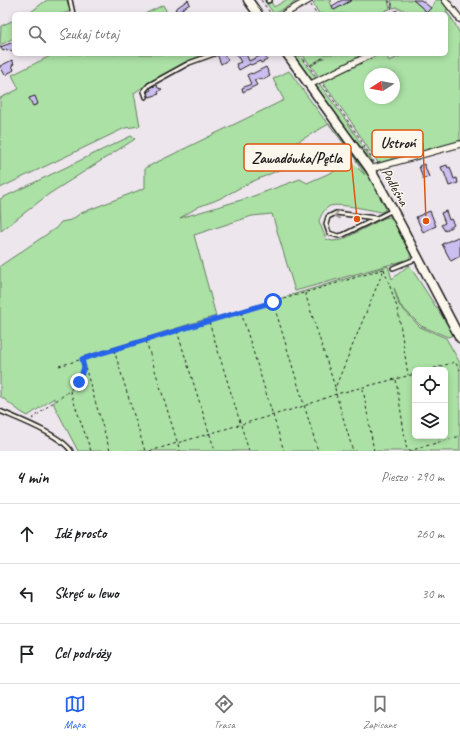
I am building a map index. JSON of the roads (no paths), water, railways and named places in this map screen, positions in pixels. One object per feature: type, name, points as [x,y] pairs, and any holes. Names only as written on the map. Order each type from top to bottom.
[{"type":"main road","points":[[248,0],[257,12]]},
{"type":"main road","name":"Podleśna","points":[[287,56],[333,118],[373,166],[393,210],[460,338]]},
{"type":"street","points":[[445,0],[460,19]]},
{"type":"street","points":[[288,12],[309,1]]},
{"type":"street","points":[[309,85],[368,56]]},
{"type":"street","points":[[373,166],[460,144]]},
{"type":"lane","points":[[70,0],[73,12]]},
{"type":"lane","points":[[146,98],[144,92],[149,85],[189,63],[208,56]]},
{"type":"lane","points":[[376,218],[336,213],[328,217],[326,224],[329,233],[338,236],[344,235],[393,210]]},
{"type":"lane","points":[[393,268],[418,258]]},
{"type":"lane","points":[[0,411],[61,441],[71,451]]},
{"type":"place","name":"Zawadówka/Pętla","points":[[357,219]]},
{"type":"place","name":"Ustroń","points":[[426,221]]}]
